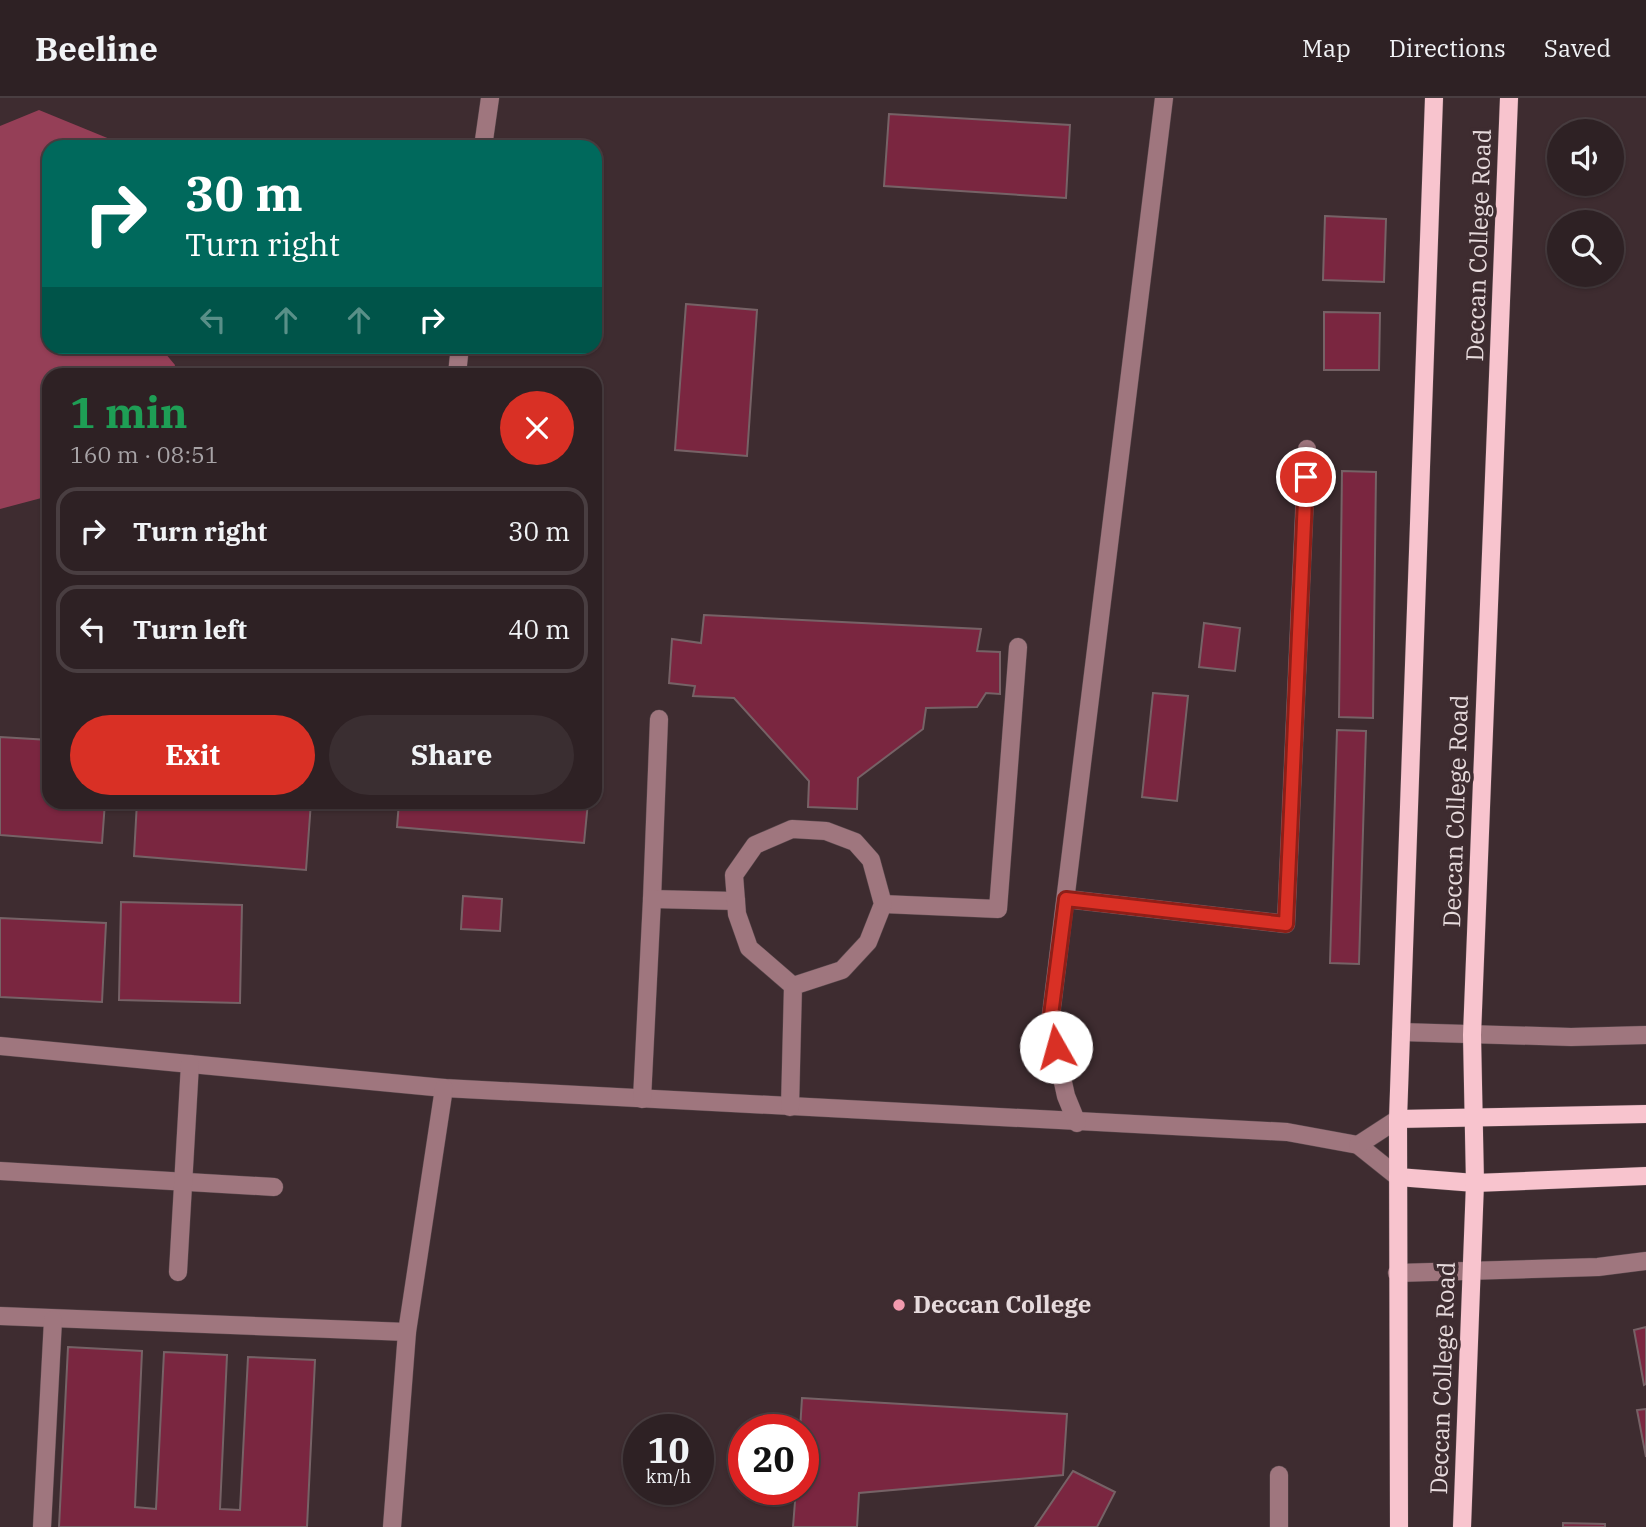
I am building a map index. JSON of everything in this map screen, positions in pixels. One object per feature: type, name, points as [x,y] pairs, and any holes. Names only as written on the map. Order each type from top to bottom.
[{"type":"main road","name":"Deccan College Road","points":[[1399,1527],[1398,1119],[1434,98]]},
{"type":"main road","name":"Deccan College Road","points":[[1462,1527],[1475,1184],[1472,1035],[1509,98]]},
{"type":"main road","points":[[1398,1119],[1646,1114]]},
{"type":"main road","points":[[1398,1177],[1475,1184],[1646,1176]]},
{"type":"street","points":[[484,140],[490,98]]},
{"type":"street","points":[[1077,1123],[1066,1096],[1050,1023],[1164,98]]},
{"type":"street","points":[[1066,899],[1286,924],[1307,449]]},
{"type":"street","points":[[883,904],[998,909],[1018,648]]},
{"type":"street","points":[[642,1099],[659,719]]},
{"type":"street","points":[[792,829],[826,831],[855,842],[871,860],[883,904],[868,942],[842,970],[793,986],[749,948],[737,914],[734,875],[755,845],[792,829]]},
{"type":"street","points":[[652,899],[736,901]]},
{"type":"street","points":[[790,1107],[793,986]]},
{"type":"street","points":[[1401,1032],[1472,1035],[1646,1035]]},
{"type":"street","points":[[0,1051],[190,1064],[443,1088],[1287,1132],[1358,1145],[1398,1177]]},
{"type":"street","points":[[178,1272],[190,1064]]},
{"type":"street","points":[[392,1527],[407,1332],[443,1088]]},
{"type":"street","points":[[1358,1145],[1398,1119]]},
{"type":"street","points":[[0,1171],[274,1187]]},
{"type":"street","points":[[1397,1273],[1598,1267],[1646,1261]]},
{"type":"street","points":[[0,1316],[407,1332]]},
{"type":"street","points":[[42,1527],[53,1320]]},
{"type":"street","points":[[1279,1475],[1279,1527]]},
{"type":"shaded area","points":[[39,110],[112,140],[42,140],[42,354],[166,354],[175,365],[174,368],[42,368],[42,498],[0,509],[0,126]]},
{"type":"building","points":[[889,114],[1070,125],[1066,198],[884,186]]},
{"type":"building","points":[[1325,216],[1386,219],[1384,282],[1323,280]]},
{"type":"building","points":[[686,304],[757,310],[747,456],[675,450]]},
{"type":"building","points":[[1324,312],[1380,313],[1379,370],[1324,370]]},
{"type":"building","points":[[1342,471],[1376,472],[1373,718],[1339,717]]},
{"type":"building","points":[[704,615],[981,629],[977,651],[1000,652],[1000,694],[986,693],[977,707],[926,708],[923,729],[858,778],[857,809],[808,807],[809,781],[734,698],[693,696],[695,686],[669,683],[672,639],[701,643]]},
{"type":"building","points":[[1204,623],[1240,628],[1235,671],[1199,667]]},
{"type":"building","points":[[1153,693],[1188,696],[1177,801],[1142,797]]},
{"type":"building","points":[[1337,730],[1366,731],[1359,964],[1330,963]]},
{"type":"building","points":[[0,737],[42,740],[42,809],[104,809],[102,843],[0,835]]},
{"type":"building","points":[[137,809],[310,809],[306,870],[134,856]]},
{"type":"building","points":[[398,809],[587,809],[584,843],[397,827]]},
{"type":"building","points":[[463,896],[502,899],[500,931],[461,929]]},
{"type":"building","points":[[121,902],[242,905],[240,1003],[119,1000]]},
{"type":"building","points":[[0,918],[106,923],[102,1002],[0,997]]},
{"type":"building","points":[[1646,1327],[1646,1384],[1644,1385],[1634,1330]]},
{"type":"building","points":[[68,1347],[142,1351],[135,1507],[156,1509],[164,1352],[227,1355],[220,1509],[240,1510],[248,1357],[315,1360],[307,1527],[59,1527]]},
{"type":"building","points":[[802,1398],[1067,1414],[1063,1475],[859,1493],[857,1527],[793,1527],[795,1505],[819,1505],[819,1414],[801,1414]]},
{"type":"building","points":[[1646,1409],[1646,1457],[1637,1410]]},
{"type":"building","points":[[1073,1471],[1115,1492],[1097,1527],[1035,1527]]},
{"type":"building","points":[[1563,1523],[1605,1524],[1605,1527],[1563,1527]]},
{"type":"place","name":"Deccan College","points":[[899,1305]]},
{"type":"route","points":[[1056,1047],[1050,1023],[1066,899],[1286,924],[1306,477]]}]
